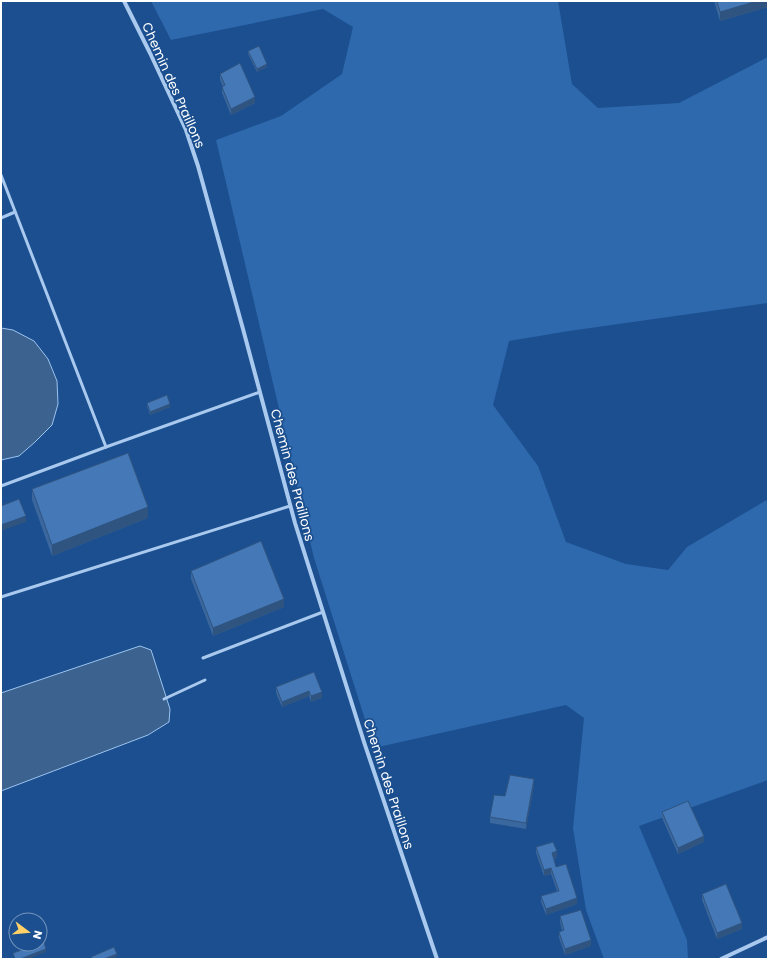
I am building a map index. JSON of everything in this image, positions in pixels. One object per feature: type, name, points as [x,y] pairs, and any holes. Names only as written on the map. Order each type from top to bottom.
[{"type":"street","name":"Chemin des Praillons","points":[[124,1],[186,130],[200,174],[290,506],[364,742],[437,959]]},
{"type":"street","points":[[721,959],[768,937]]},
{"type":"lane","points":[[1,175],[106,447]]},
{"type":"lane","points":[[1,218],[15,212]]},
{"type":"lane","points":[[1,486],[260,392]]},
{"type":"lane","points":[[1,597],[290,506]]},
{"type":"lane","points":[[203,658],[323,612]]},
{"type":"lane","points":[[164,699],[205,680]]},
{"type":"shaded area","points":[[151,1],[558,1],[572,84],[598,108],[679,103],[768,57],[768,303],[509,341],[493,405],[538,466],[566,542],[626,564],[668,570],[687,547],[768,500],[768,780],[639,826],[687,940],[688,959],[604,959],[586,910],[573,828],[584,718],[566,705],[374,748],[314,558],[216,140],[281,116],[342,74],[353,27],[323,9],[171,40]]},
{"type":"shaded area","points":[[1,328],[13,330],[34,341],[48,359],[57,381],[58,404],[52,425],[35,442],[19,456],[1,460]]},
{"type":"shaded area","points":[[140,646],[151,650],[170,709],[169,722],[148,735],[1,791],[1,693]]},
{"type":"building","points":[[717,1],[757,1],[720,12]]},
{"type":"building","points":[[259,46],[267,64],[257,69],[248,51]]},
{"type":"building","points":[[240,63],[255,97],[231,109],[222,87],[225,85],[220,74]]},
{"type":"building","points":[[167,395],[170,404],[150,412],[147,403]]},
{"type":"building","points":[[128,453],[148,507],[52,545],[32,489]]},
{"type":"building","points":[[19,499],[26,516],[1,525],[1,506]]},
{"type":"building","points":[[261,541],[284,599],[213,628],[191,571]]},
{"type":"building","points":[[314,672],[322,692],[311,696],[309,691],[282,702],[276,687]]},
{"type":"building","points":[[510,775],[534,779],[526,823],[490,817],[494,795],[505,796]]},
{"type":"building","points":[[688,801],[704,836],[678,848],[662,812]]},
{"type":"building","points":[[553,842],[557,851],[552,853],[556,867],[566,864],[577,898],[546,909],[541,896],[559,891],[551,868],[544,870],[536,847]]},
{"type":"building","points":[[726,884],[742,923],[717,933],[702,894]]},
{"type":"building","points":[[581,910],[591,940],[565,949],[559,932],[564,930],[560,916]]},
{"type":"building","points":[[114,947],[117,954],[104,959],[92,959],[91,957]]},
{"type":"building","points":[[38,952],[20,959],[15,959],[13,953]]}]
